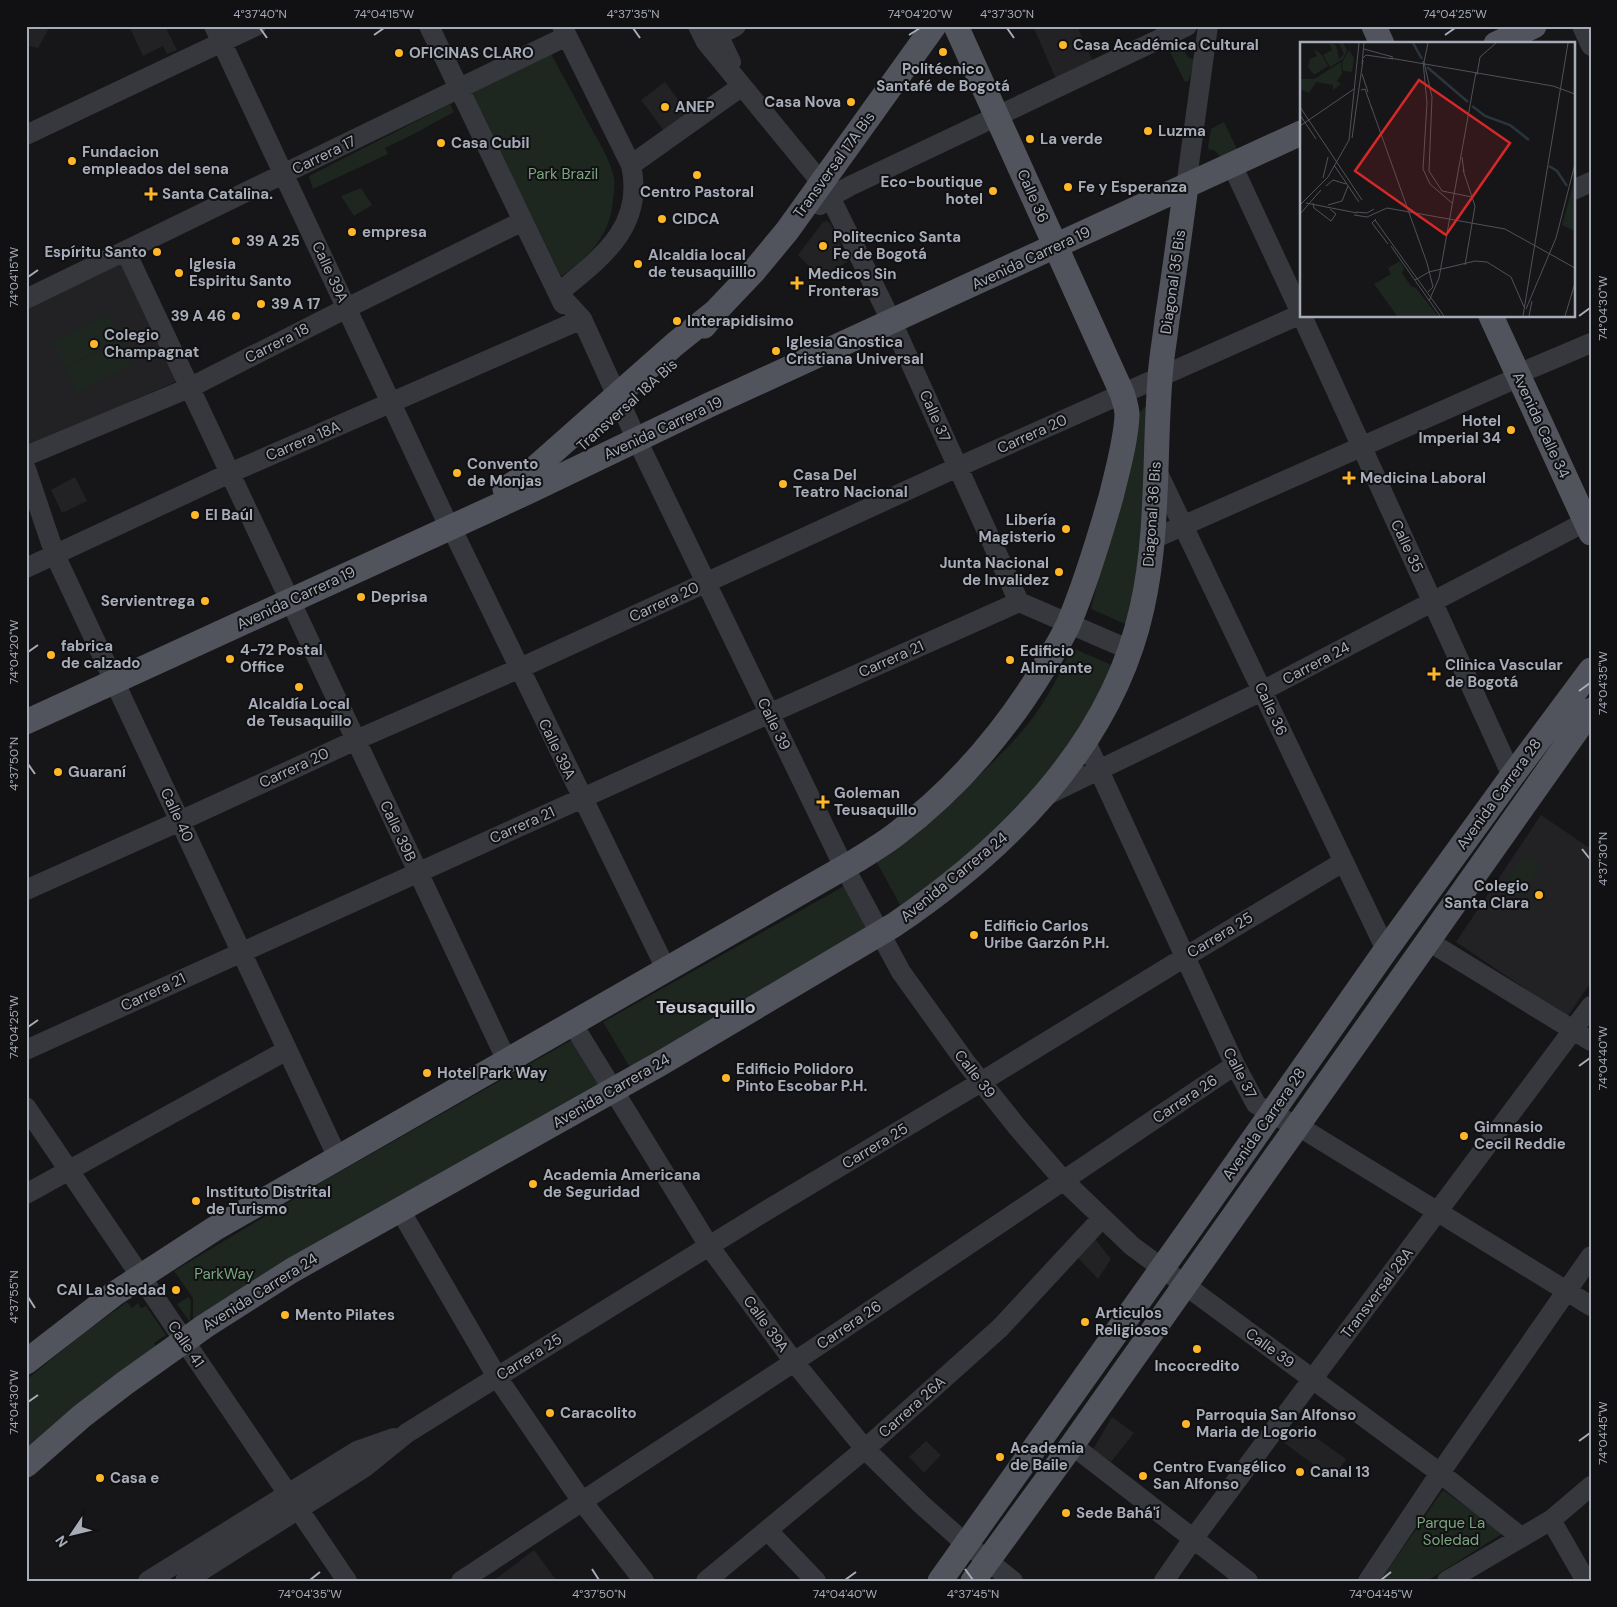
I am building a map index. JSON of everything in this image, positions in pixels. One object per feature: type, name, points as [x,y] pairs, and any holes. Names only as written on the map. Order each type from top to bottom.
[{"type":"main road","name":"Transversal 17A Bis","points":[[787,231],[826,190],[934,26]]},
{"type":"main road","name":"Calle 36","points":[[956,26],[1122,393]]},
{"type":"main road","points":[[1358,26],[1366,42]]},
{"type":"main road","points":[[1374,26],[1381,42]]},
{"type":"main road","points":[[1500,42],[1534,26]]},
{"type":"main road","name":"Avenida Carrera 19","points":[[26,722],[111,676],[287,594],[448,523],[529,483],[637,440],[1300,133]]},
{"type":"main road","name":"Diagonal 35 Bis","points":[[1160,377],[1186,186]]},
{"type":"main road","name":"Transversal 18A Bis","points":[[529,483],[617,405],[675,344],[715,312],[787,231]]},
{"type":"main road","name":"Avenida Calle 34","points":[[1492,318],[1526,373],[1591,496]]},
{"type":"main road","name":"Avenida Calle 34","points":[[1509,318],[1526,373],[1588,528]]},
{"type":"main road","name":"Diagonal 36 Bis","points":[[1130,650],[1142,610],[1153,539],[1160,377]]},
{"type":"main road","points":[[26,1362],[99,1306],[214,1229],[844,868],[895,835],[941,796],[972,765],[1014,715],[1069,624],[1090,564],[1113,487],[1127,415],[1122,393]]},
{"type":"main road","name":"Avenida Carrera 24","points":[[26,1465],[82,1416],[125,1383],[205,1326],[291,1271],[614,1090],[917,909],[1010,832],[1056,781],[1085,740],[1116,686],[1130,650]]},
{"type":"main road","name":"Avenida Carrera 28","points":[[940,1581],[1386,950],[1591,670]]},
{"type":"main road","name":"Avenida Carrera 19","points":[[26,708],[111,676]]},
{"type":"main road","name":"Avenida Carrera 28","points":[[973,1581],[1185,1286],[1591,710]]},
{"type":"street","points":[[26,135],[218,34],[256,26]]},
{"type":"street","name":"Calle 39","points":[[429,26],[558,293],[577,321],[617,405],[637,440],[844,868],[897,966],[922,1002],[981,1082],[1064,1181],[1132,1246],[1440,1473],[1522,1537]]},
{"type":"street","points":[[1186,186],[1208,26]]},
{"type":"street","points":[[1582,26],[1591,46]]},
{"type":"street","points":[[826,190],[850,186],[1174,29]]},
{"type":"street","points":[[558,293],[608,251],[618,237],[631,205],[634,189],[631,165],[565,31]]},
{"type":"street","name":"Carrera 17","points":[[26,299],[459,89],[565,31]]},
{"type":"street","name":"Calle 37","points":[[714,31],[742,86],[826,190],[892,322],[1019,602]]},
{"type":"street","name":"Calle 39A","points":[[218,34],[448,523],[666,970]]},
{"type":"street","points":[[631,165],[742,86]]},
{"type":"street","name":"Calle 35","points":[[1232,165],[1300,312]]},
{"type":"street","points":[[1574,190],[1591,182]]},
{"type":"street","name":"Carrera 18","points":[[26,456],[190,388],[523,220]]},
{"type":"street","name":"Calle 39B","points":[[126,252],[507,1061]]},
{"type":"street","name":"Carrera 20","points":[[26,890],[356,740],[518,669],[958,467],[1300,314]]},
{"type":"street","name":"Calle 35","points":[[1303,318],[1512,776]]},
{"type":"street","name":"Carrera 18A","points":[[26,568],[230,472],[577,321]]},
{"type":"street","points":[[1153,539],[1591,343]]},
{"type":"street","name":"Calle 36","points":[[1156,468],[1386,950]]},
{"type":"street","name":"Calle 40","points":[[26,469],[55,555],[338,1158]]},
{"type":"street","name":"Carrera 24","points":[[1042,798],[1262,692],[1432,602],[1588,528]]},
{"type":"street","points":[[1019,602],[1130,650]]},
{"type":"street","name":"Carrera 21","points":[[26,1050],[769,713],[1019,602]]},
{"type":"street","name":"Calle 37","points":[[1085,740],[1235,1065],[1256,1104],[1271,1114],[1298,1126],[1591,1306]]},
{"type":"street","name":"Carrera 25","points":[[148,1581],[293,1502],[365,1467],[407,1433],[497,1377],[709,1246],[1343,862]]},
{"type":"street","points":[[1428,941],[1591,1041]]},
{"type":"street","name":"Transversal 28A","points":[[1164,1581],[1193,1539],[1591,1006]]},
{"type":"street","name":"Calle 39A","points":[[572,1023],[709,1246],[794,1362],[865,1449],[921,1504],[1013,1581]]},
{"type":"street","points":[[26,1194],[287,1050]]},
{"type":"street","name":"Carrera 26","points":[[460,1581],[794,1362],[1235,1065]]},
{"type":"street","name":"Calle 41","points":[[26,1107],[347,1581]]},
{"type":"street","points":[[400,1210],[497,1377],[582,1500],[644,1581]]},
{"type":"street","name":"Carrera 26A","points":[[706,1581],[865,1449],[1000,1328],[1102,1218]]},
{"type":"street","points":[[1368,1581],[1440,1473],[1591,1256]]},
{"type":"street","points":[[1072,1445],[1248,1581]]},
{"type":"street","points":[[1452,1579],[1551,1520],[1591,1486]]},
{"type":"street","name":"Carrera 25","points":[[185,1581],[293,1502]]},
{"type":"street","points":[[1551,1520],[1586,1581]]},
{"type":"street","points":[[768,1531],[816,1581]]},
{"type":"shaded area","points":[[26,26],[50,26],[38,48],[26,45]]},
{"type":"shaded area","points":[[129,26],[165,26],[177,50],[167,54],[163,46],[143,56]]},
{"type":"shaded area","name":"Casa Académica Cultural","points":[[1033,26],[1077,26],[1094,64],[1057,81]]},
{"type":"shaded area","name":"ANEP","points":[[665,82],[689,114],[665,132],[641,100]]},
{"type":"shaded area","name":"Politecnico Santa Fe de Bogotá","points":[[827,221],[831,224],[848,261],[822,279],[798,255],[823,222]]},
{"type":"shaded area","name":"Colegio Champagnat","points":[[124,261],[177,381],[26,448],[26,308]]},
{"type":"shaded area","points":[[75,477],[87,501],[62,513],[51,490]]},
{"type":"shaded area","name":"Colegio Santa Clara","points":[[1541,815],[1591,849],[1591,982],[1567,1017],[1456,942]]},
{"type":"shaded area","points":[[1094,1238],[1111,1259],[1098,1279],[1076,1256]]},
{"type":"shaded area","points":[[1112,1417],[1134,1433],[1111,1462],[1093,1449]]},
{"type":"shaded area","points":[[1298,1425],[1346,1459],[1333,1479],[1283,1442]]},
{"type":"shaded area","points":[[926,1441],[941,1455],[924,1473],[909,1457]]},
{"type":"shaded area","points":[[534,1550],[557,1581],[493,1581]]},
{"type":"green space","points":[[1183,45],[1184,51],[1189,58],[1197,60],[1188,81],[1185,82],[1170,52]]},
{"type":"green space","name":"Park Brazil","points":[[550,52],[604,151],[610,164],[614,181],[611,213],[603,235],[581,261],[561,276],[471,92]]},
{"type":"green space","points":[[450,104],[454,112],[385,148],[388,154],[313,189],[309,176]]},
{"type":"green space","points":[[1224,122],[1237,149],[1220,157],[1214,151],[1209,150],[1208,147],[1211,129]]},
{"type":"green space","points":[[361,188],[372,205],[354,216],[341,196]]},
{"type":"green space","points":[[108,314],[120,338],[65,366],[53,342]]},
{"type":"green space","points":[[121,340],[133,364],[77,392],[65,368]]},
{"type":"green space","points":[[1151,401],[1154,421],[1130,626],[1091,609],[1117,501],[1134,418]]},
{"type":"green space","points":[[1072,648],[1119,668],[1060,769],[904,912],[876,861],[975,779],[1011,743],[1041,706]]},
{"type":"green space","points":[[1525,855],[1541,866],[1517,899],[1501,887]]},
{"type":"green space","points":[[844,886],[870,933],[632,1071],[603,1022]]},
{"type":"green space","name":"ParkWay","points":[[575,1038],[605,1086],[193,1325],[193,1298],[174,1271],[329,1178]]},
{"type":"green space","points":[[188,1297],[191,1301],[190,1322],[177,1304]]},
{"type":"green space","points":[[127,1302],[132,1308],[138,1303],[141,1308],[146,1306],[166,1335],[154,1343],[158,1350],[26,1459],[26,1380],[84,1333]]},
{"type":"green space","name":"Parque La Soledad","points":[[1443,1490],[1503,1533],[1427,1581],[1380,1581]]},
{"type":"place","name":"Casa Académica Cultural","points":[[1063,45]]},
{"type":"place","name":"Politécnico Santafé de Bogotá","points":[[943,52]]},
{"type":"place","name":"OFICINAS CLARO","points":[[399,53]]},
{"type":"place","name":"Casa Nova","points":[[851,102]]},
{"type":"place","name":"ANEP","points":[[665,107]]},
{"type":"place","name":"Luzma","points":[[1148,131]]},
{"type":"place","name":"La verde","points":[[1030,139]]},
{"type":"place","name":"Casa Cubil","points":[[441,143]]},
{"type":"place","name":"Fundacion empleados del sena","points":[[72,161]]},
{"type":"place","name":"Centro Pastoral","points":[[697,175]]},
{"type":"place","name":"Fe y Esperanza","points":[[1068,187]]},
{"type":"place","name":"Eco-boutique hotel","points":[[993,191]]},
{"type":"place","name":"Santa Catalina.","points":[[151,194]]},
{"type":"place","name":"CIDCA","points":[[662,219]]},
{"type":"place","name":"empresa","points":[[352,232]]},
{"type":"place","name":"39 A 25","points":[[236,241]]},
{"type":"place","name":"Politecnico Santa Fe de Bogotá","points":[[823,246]]},
{"type":"place","name":"Espíritu Santo","points":[[157,252]]},
{"type":"place","name":"Alcaldia local de teusaquilllo","points":[[638,264]]},
{"type":"place","name":"Iglesia Espiritu Santo","points":[[179,273]]},
{"type":"place","name":"Medicos Sin Fronteras","points":[[797,283]]},
{"type":"place","name":"39 A 17","points":[[261,304]]},
{"type":"place","name":"39 A 46","points":[[236,316]]},
{"type":"place","name":"Interapidisimo","points":[[677,321]]},
{"type":"place","name":"Colegio Champagnat","points":[[94,344]]},
{"type":"place","name":"Iglesia Gnostica Cristiana Universal","points":[[776,351]]},
{"type":"place","name":"Hotel Imperial 34","points":[[1511,430]]},
{"type":"place","name":"Convento de Monjas","points":[[457,473]]},
{"type":"place","name":"Medicina Laboral","points":[[1349,478]]},
{"type":"place","name":"Casa Del Teatro Nacional","points":[[783,484]]},
{"type":"place","name":"El Baúl","points":[[195,515]]},
{"type":"place","name":"Libería Magisterio","points":[[1066,529]]},
{"type":"place","name":"Junta Nacional de Invalidez","points":[[1059,572]]},
{"type":"place","name":"Deprisa","points":[[361,597]]},
{"type":"place","name":"Servientrega","points":[[205,601]]},
{"type":"place","name":"fabrica de calzado","points":[[51,655]]},
{"type":"place","name":"4-72 Postal Office","points":[[230,659]]},
{"type":"place","name":"Edificio Almirante","points":[[1010,660]]},
{"type":"place","name":"Clinica Vascular de Bogotá","points":[[1434,674]]},
{"type":"place","name":"Alcaldía Local de Teusaquillo","points":[[299,687]]},
{"type":"place","name":"Guaraní","points":[[58,772]]},
{"type":"place","name":"Goleman Teusaquillo","points":[[823,802]]},
{"type":"place","name":"Colegio Santa Clara","points":[[1539,895]]},
{"type":"place","name":"Edificio Carlos Uribe Garzón P.H.","points":[[974,935]]},
{"type":"place","name":"Hotel Park Way","points":[[427,1073]]},
{"type":"place","name":"Edificio Polidoro Pinto Escobar P.H.","points":[[726,1078]]},
{"type":"place","name":"Gimnasio Cecil Reddie","points":[[1464,1136]]},
{"type":"place","name":"Academia Americana de Seguridad","points":[[533,1184]]},
{"type":"place","name":"Instituto Distrital de Turismo","points":[[196,1201]]},
{"type":"place","name":"CAI La Soledad","points":[[176,1290]]},
{"type":"place","name":"Mento Pilates","points":[[285,1315]]},
{"type":"place","name":"Articulos Religiosos","points":[[1085,1322]]},
{"type":"place","name":"Incocredito","points":[[1197,1349]]},
{"type":"place","name":"Caracolito","points":[[550,1413]]},
{"type":"place","name":"Parroquia San Alfonso Maria de Logorio","points":[[1186,1424]]},
{"type":"place","name":"Academia de Baile","points":[[1000,1457]]},
{"type":"place","name":"Canal 13","points":[[1300,1472]]},
{"type":"place","name":"Centro Evangélico San Alfonso","points":[[1143,1476]]},
{"type":"place","name":"Casa e","points":[[100,1478]]},
{"type":"place","name":"Sede Bahá'í","points":[[1066,1513]]},
{"type":"district","name":"Teusaquillo","points":[[706,1007]]}]
